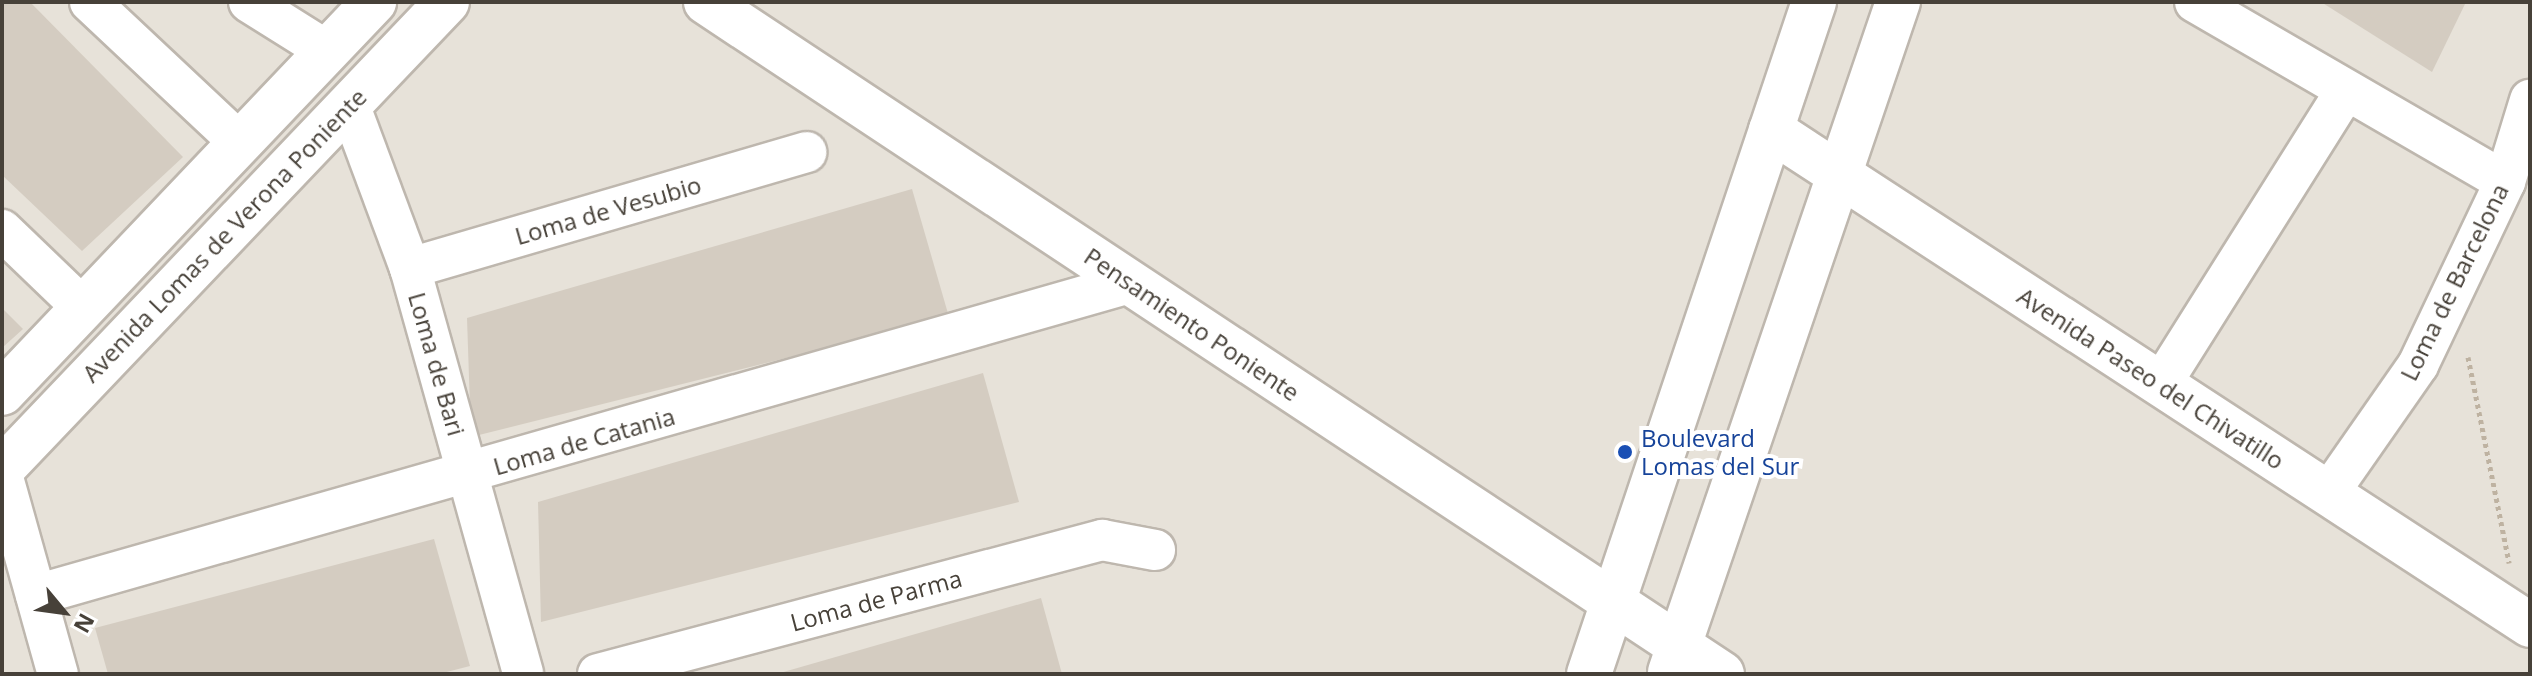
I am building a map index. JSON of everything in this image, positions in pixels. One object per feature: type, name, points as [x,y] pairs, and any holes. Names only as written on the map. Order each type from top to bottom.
[{"type":"street","points":[[90,2],[240,143]]},
{"type":"street","points":[[249,2],[327,51]]},
{"type":"street","name":"Avenida Lomas de Verona Poniente","points":[[2,393],[374,2]]},
{"type":"street","name":"Avenida Lomas de Verona Poniente","points":[[2,472],[447,2]]},
{"type":"street","name":"Pensamiento Poniente","points":[[706,2],[1612,604],[1674,660]]},
{"type":"street","points":[[1589,674],[1814,2]]},
{"type":"street","points":[[1722,674],[1674,660],[1898,2]]},
{"type":"street","points":[[2195,2],[2505,182]]},
{"type":"street","points":[[2161,384],[2346,90]]},
{"type":"street","name":"Loma de Barcelona","points":[[2328,494],[2418,365],[2505,182],[2530,100]]},
{"type":"street","name":"Loma de Bari","points":[[349,104],[410,268],[523,674]]},
{"type":"street","name":"Avenida Paseo del Chivatillo","points":[[1771,130],[2525,622]]},
{"type":"street","name":"Loma de Vesubio","points":[[410,268],[806,152]]},
{"type":"street","points":[[2,230],[83,308]]},
{"type":"street","name":"Loma de Catania","points":[[36,595],[468,475],[1130,283]]},
{"type":"street","points":[[2,472],[58,674]]},
{"type":"street","name":"Loma de Parma","points":[[598,674],[1102,540],[1155,550]]},
{"type":"path","points":[[2454,289],[2525,622]]},
{"type":"shaded area","points":[[2,2],[2530,2],[2530,674],[2,674]]},
{"type":"building","points":[[2,2],[30,2],[183,157],[82,251],[2,175]]},
{"type":"building","points":[[2321,2],[2466,2],[2432,72]]},
{"type":"building","points":[[912,189],[949,317],[471,437],[467,318]]},
{"type":"building","points":[[2,308],[23,329],[2,348]]},
{"type":"building","points":[[983,373],[1019,502],[541,622],[538,502]]},
{"type":"building","points":[[434,539],[470,666],[439,674],[108,674],[95,628]]},
{"type":"building","points":[[1041,598],[1062,674],[780,674],[780,673]]},
{"type":"place","name":"Boulevard Lomas del Sur","points":[[1625,452]]}]
